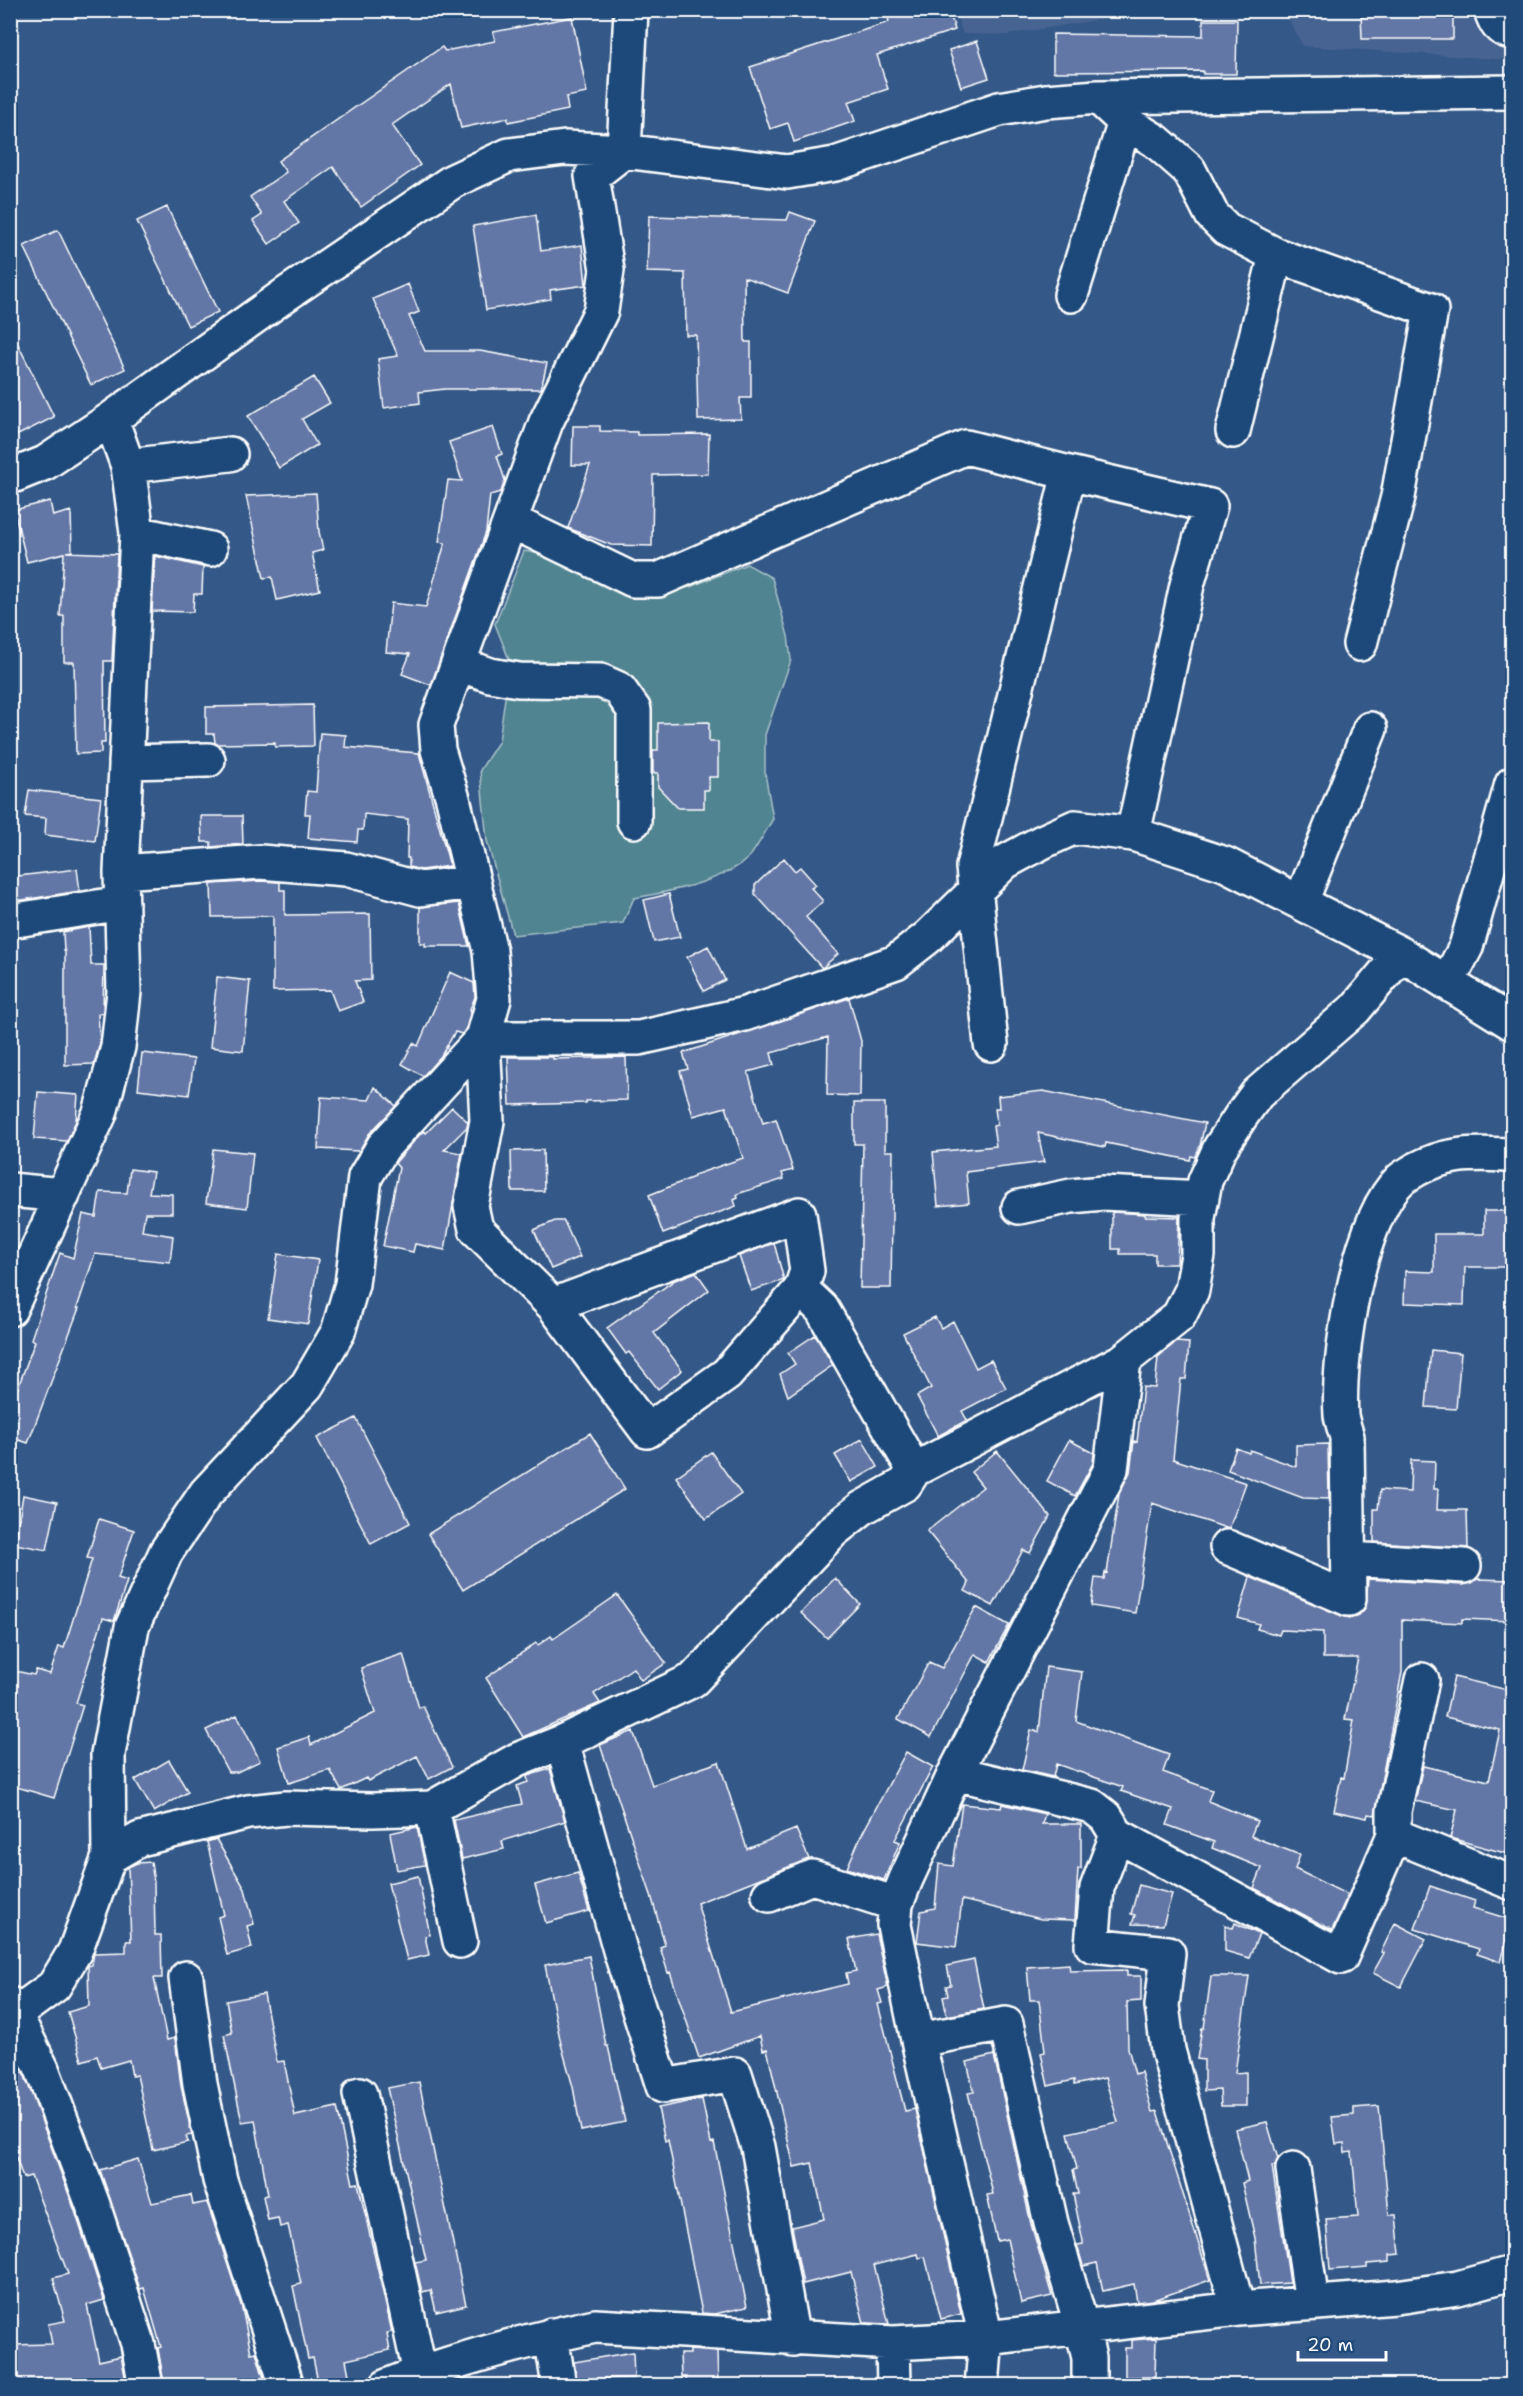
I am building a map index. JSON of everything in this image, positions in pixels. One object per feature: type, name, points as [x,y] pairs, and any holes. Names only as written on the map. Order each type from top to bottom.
[{"type":"street","points":[[553,1305],[799,1214],[807,1271],[801,1289],[727,1374],[647,1431],[553,1305],[477,1229],[471,1206],[487,1121],[483,1038],[494,999],[490,951],[438,750],[436,725],[546,422],[601,311],[607,270],[592,176],[624,151],[631,10]]},
{"type":"street","points":[[1491,10],[1495,22],[1503,30],[1512,32]]},
{"type":"street","points":[[10,477],[45,463],[111,419],[285,295],[453,182],[509,155],[565,148],[624,151],[787,172],[835,164],[999,109],[1046,101],[1098,98],[1512,92]]},
{"type":"street","points":[[1098,98],[1125,122],[1156,141],[1189,170],[1212,215],[1227,229],[1276,255],[1431,310],[1398,497],[1360,644]]},
{"type":"street","points":[[1071,295],[1125,122]]},
{"type":"street","points":[[1233,431],[1276,255]]},
{"type":"street","points":[[10,1309],[100,1113],[118,1047],[124,992],[121,887],[137,533],[128,466],[111,419]]},
{"type":"street","points":[[511,520],[633,580],[658,580],[966,447],[1210,506],[1187,585],[1133,834]]},
{"type":"street","points":[[128,466],[230,454]]},
{"type":"street","points":[[991,1044],[973,867],[1069,473]]},
{"type":"street","points":[[137,533],[210,549]]},
{"type":"street","points":[[458,664],[490,675],[519,680],[601,681],[619,689],[634,710],[634,821]]},
{"type":"street","points":[[1301,902],[1370,729]]},
{"type":"street","points":[[126,762],[208,760]]},
{"type":"street","points":[[1447,983],[1466,947],[1512,784]]},
{"type":"street","points":[[146,2385],[138,2344],[93,2205],[42,2069],[12,2012],[54,1986],[75,1951],[109,1857],[108,1754],[132,1627],[166,1552],[206,1493],[307,1385],[338,1332],[352,1284],[365,1177],[382,1147],[483,1038],[639,1038],[745,1014],[896,962],[928,936],[1005,862],[1075,827],[1133,834],[1224,864],[1401,954],[1512,1023]]},
{"type":"street","points":[[10,921],[121,887],[260,862],[346,869],[420,889],[473,882]]},
{"type":"street","points":[[109,1857],[140,1839],[248,1812],[286,1808],[373,1810],[432,1808],[517,1760],[562,1742],[693,1680],[833,1531],[862,1508],[905,1484],[914,1470],[1124,1360],[1179,1316],[1192,1290],[1198,1255],[1198,1218],[1205,1181],[1220,1148],[1257,1094],[1355,1009],[1401,954]]},
{"type":"street","points":[[1227,1547],[1349,1599],[1347,1437],[1341,1417],[1342,1354],[1351,1298],[1372,1229],[1385,1199],[1401,1179],[1421,1167],[1447,1156],[1472,1153],[1512,1155]]},
{"type":"street","points":[[10,1190],[63,1195]]},
{"type":"street","points":[[1018,1207],[1071,1196],[1103,1193],[1202,1198]]},
{"type":"street","points":[[801,1289],[822,1309],[914,1470]]},
{"type":"street","points":[[982,2385],[986,2338],[918,2040],[894,1924],[896,1904],[956,1773],[1111,1469],[1124,1360]]},
{"type":"street","points":[[1349,1559],[1464,1566]]},
{"type":"street","points":[[956,1773],[1092,1806],[1106,1817],[1117,1835],[1341,1957],[1394,1835],[1394,1811],[1422,1680]]},
{"type":"street","points":[[562,1742],[620,1950],[663,2086],[735,2074],[758,2147],[793,2339]]},
{"type":"street","points":[[432,1808],[460,1941]]},
{"type":"street","points":[[1117,1835],[1097,1888],[1092,1945],[1168,1953],[1162,2006],[1168,2050],[1238,2309]]},
{"type":"street","points":[[1394,1835],[1512,1883]]},
{"type":"street","points":[[769,1895],[812,1878],[896,1904]]},
{"type":"street","points":[[186,1978],[200,2084],[220,2180],[287,2385]]},
{"type":"street","points":[[918,2040],[1006,2024],[1051,2223],[1082,2327],[1089,2358],[1089,2385]]},
{"type":"street","points":[[360,2094],[420,2373]]},
{"type":"street","points":[[1293,2169],[1312,2303]]},
{"type":"street","points":[[387,2385],[420,2373],[551,2335],[595,2326],[893,2343],[986,2338],[1238,2309],[1396,2297],[1458,2288],[1512,2273]]},
{"type":"street","points":[[551,2335],[559,2385]]},
{"type":"street","points":[[893,2343],[894,2385]]},
{"type":"shaded area","points":[[955,10],[1150,11],[1006,35],[963,34]]},
{"type":"shaded area","points":[[1284,11],[1512,11],[1512,60],[1303,46]]},
{"type":"green space","points":[[524,551],[546,555],[654,593],[690,587],[747,564],[772,578],[788,636],[791,660],[765,735],[765,773],[773,819],[751,855],[741,864],[728,872],[696,884],[634,898],[623,923],[513,935],[487,841],[480,770],[499,741],[510,662],[495,624]]},
{"type":"building","points":[[886,10],[949,10],[955,30],[877,55],[888,89],[848,102],[855,121],[794,142],[788,123],[770,129],[750,67],[889,22]]},
{"type":"building","points":[[1453,11],[1453,39],[1362,39],[1361,12]]},
{"type":"building","points":[[572,17],[587,93],[566,97],[568,110],[508,122],[508,118],[461,128],[451,84],[392,125],[420,165],[361,207],[333,167],[284,201],[299,223],[269,244],[253,221],[262,215],[250,197],[286,172],[278,161],[442,47],[445,51],[495,41],[493,32]]},
{"type":"building","points":[[1203,20],[1237,20],[1236,74],[1203,74],[1203,71],[1053,72],[1053,34],[1203,36]]},
{"type":"building","points":[[977,41],[989,78],[961,87],[949,50]]},
{"type":"building","points":[[167,207],[218,312],[188,326],[137,221]]},
{"type":"building","points":[[790,212],[815,221],[788,293],[744,277],[745,342],[751,342],[751,398],[740,398],[741,419],[698,420],[696,335],[686,335],[685,273],[647,272],[649,216],[787,220]]},
{"type":"building","points":[[536,215],[541,251],[582,245],[586,285],[550,290],[551,299],[486,310],[473,226]]},
{"type":"building","points":[[58,230],[125,369],[91,385],[24,246]]},
{"type":"building","points":[[408,284],[419,312],[409,316],[425,351],[480,351],[547,363],[541,389],[445,389],[419,392],[420,403],[384,408],[378,359],[398,356],[373,299]]},
{"type":"building","points":[[10,328],[54,417],[10,439]]},
{"type":"building","points":[[314,377],[330,403],[302,419],[317,445],[279,468],[248,416]]},
{"type":"building","points":[[573,426],[600,426],[600,431],[637,432],[637,435],[709,434],[708,474],[653,475],[652,546],[611,545],[568,528],[590,465],[572,465]]},
{"type":"building","points":[[493,427],[502,454],[497,456],[505,480],[501,492],[490,495],[486,532],[431,685],[402,674],[410,654],[386,652],[391,603],[426,607],[445,543],[439,542],[448,480],[462,481],[449,442]]},
{"type":"building","points":[[316,493],[323,550],[312,553],[320,590],[277,600],[272,577],[264,578],[246,496]]},
{"type":"building","points":[[50,501],[53,516],[71,511],[72,551],[66,552],[117,554],[112,661],[104,661],[105,743],[101,743],[101,753],[76,754],[74,662],[64,662],[64,616],[60,616],[64,553],[27,562],[14,510]]},
{"type":"building","points":[[155,556],[203,567],[202,594],[194,594],[193,612],[152,611]]},
{"type":"building","points":[[313,705],[314,746],[275,747],[275,743],[217,744],[214,734],[206,734],[206,707]]},
{"type":"building","points":[[709,722],[709,742],[718,742],[718,777],[709,777],[709,790],[704,790],[704,808],[678,808],[658,787],[658,773],[653,773],[653,750],[658,750],[658,723]]},
{"type":"building","points":[[320,733],[346,735],[345,747],[419,753],[450,866],[421,870],[409,867],[409,858],[407,858],[408,819],[364,814],[363,830],[358,830],[357,842],[308,838],[310,814],[305,814],[307,791],[316,792]]},
{"type":"building","points":[[29,790],[101,798],[95,841],[45,835],[46,818],[25,816]]},
{"type":"building","points":[[201,816],[242,816],[243,844],[211,847],[211,842],[202,842]]},
{"type":"building","points":[[784,858],[795,871],[800,867],[816,885],[811,888],[823,901],[806,917],[838,954],[822,968],[755,894],[755,885]]},
{"type":"building","points":[[77,869],[80,891],[10,902],[10,877]]},
{"type":"building","points":[[280,882],[280,890],[285,890],[285,915],[370,914],[371,980],[355,981],[363,1002],[338,1011],[330,990],[273,991],[273,916],[212,917],[211,884]]},
{"type":"building","points":[[669,894],[680,937],[654,942],[644,900]]},
{"type":"building","points":[[459,903],[469,946],[425,946],[425,943],[420,943],[420,907]]},
{"type":"building","points":[[89,927],[91,965],[104,965],[103,1013],[98,1014],[100,1043],[94,1064],[65,1065],[63,932]]},
{"type":"building","points":[[708,946],[725,980],[704,991],[687,957]]},
{"type":"building","points":[[450,972],[474,983],[475,997],[466,1029],[462,1034],[455,1032],[441,1056],[423,1076],[402,1064],[413,1043],[418,1046]]},
{"type":"building","points":[[217,977],[250,981],[243,1051],[210,1047]]},
{"type":"building","points":[[849,998],[861,1041],[860,1096],[827,1095],[828,1037],[771,1053],[774,1065],[748,1072],[763,1123],[776,1119],[793,1170],[782,1173],[784,1179],[737,1194],[738,1198],[734,1200],[736,1206],[663,1234],[649,1195],[694,1177],[694,1175],[743,1158],[726,1107],[693,1116],[680,1071],[688,1069],[683,1053]]},
{"type":"building","points":[[142,1053],[194,1059],[189,1095],[138,1089]]},
{"type":"building","points":[[508,1057],[553,1057],[553,1059],[626,1057],[627,1100],[510,1105]]},
{"type":"building","points":[[375,1087],[396,1106],[369,1134],[359,1151],[318,1149],[321,1097],[369,1100]]},
{"type":"building","points":[[1043,1091],[1205,1123],[1200,1146],[1195,1157],[1191,1156],[1190,1160],[1106,1143],[1105,1147],[1038,1133],[1044,1162],[966,1172],[969,1203],[938,1206],[933,1152],[996,1146],[993,1126],[997,1125],[995,1108],[999,1108],[998,1096]]},
{"type":"building","points":[[38,1092],[78,1095],[76,1121],[67,1141],[34,1139]]},
{"type":"building","points":[[854,1103],[885,1103],[885,1151],[893,1151],[891,1288],[860,1288],[863,1144],[854,1144]]},
{"type":"building","points":[[452,1107],[468,1122],[467,1127],[444,1150],[462,1153],[445,1250],[415,1244],[413,1252],[383,1246],[399,1168],[395,1163],[423,1131],[426,1133]]},
{"type":"building","points":[[213,1149],[253,1153],[247,1208],[206,1203]]},
{"type":"building","points":[[543,1150],[544,1191],[512,1191],[511,1151]]},
{"type":"building","points":[[130,1169],[153,1172],[149,1193],[172,1194],[172,1213],[145,1213],[142,1231],[173,1236],[170,1262],[95,1254],[77,1308],[79,1308],[28,1443],[10,1437],[10,1388],[17,1390],[35,1341],[31,1339],[60,1253],[73,1258],[83,1214],[96,1217],[100,1192],[127,1193]]},
{"type":"building","points":[[1484,1211],[1507,1211],[1509,1267],[1465,1267],[1464,1305],[1404,1303],[1405,1271],[1434,1272],[1434,1234],[1484,1234]]},
{"type":"building","points":[[1112,1212],[1179,1217],[1177,1264],[1155,1264],[1155,1254],[1120,1254],[1120,1249],[1112,1249]]},
{"type":"building","points":[[555,1221],[564,1221],[580,1257],[551,1269],[534,1230]]},
{"type":"building","points":[[774,1243],[784,1280],[751,1291],[739,1256]]},
{"type":"building","points":[[278,1254],[318,1260],[308,1324],[268,1318]]},
{"type":"building","points":[[696,1272],[709,1290],[654,1333],[682,1370],[658,1389],[629,1352],[626,1354],[607,1328],[675,1280]]},
{"type":"building","points":[[935,1317],[941,1328],[953,1321],[976,1368],[991,1360],[1006,1388],[962,1411],[967,1420],[938,1436],[917,1396],[931,1388],[903,1333]]},
{"type":"building","points":[[815,1335],[833,1365],[788,1396],[780,1374],[795,1364],[788,1353]]},
{"type":"building","points":[[1176,1342],[1189,1343],[1186,1379],[1181,1379],[1173,1459],[1246,1483],[1229,1529],[1152,1503],[1135,1613],[1091,1606],[1095,1578],[1104,1579],[1105,1572],[1107,1573],[1119,1494],[1130,1472],[1134,1441],[1137,1442],[1143,1387],[1155,1388],[1158,1357]]},
{"type":"building","points":[[1431,1350],[1461,1353],[1456,1409],[1426,1407]]},
{"type":"building","points":[[356,1418],[410,1523],[371,1544],[317,1438]]},
{"type":"building","points":[[590,1433],[625,1489],[463,1590],[428,1534]]},
{"type":"building","points":[[862,1439],[878,1467],[851,1482],[835,1455]]},
{"type":"building","points":[[1069,1440],[1094,1453],[1093,1463],[1075,1496],[1047,1481]]},
{"type":"building","points":[[1328,1444],[1329,1499],[1303,1498],[1228,1470],[1236,1448],[1249,1453],[1250,1450],[1296,1467],[1296,1445]]},
{"type":"building","points":[[997,1451],[1050,1516],[1030,1553],[1023,1550],[993,1606],[965,1591],[969,1583],[927,1531],[983,1487],[971,1472]]},
{"type":"building","points":[[711,1452],[741,1494],[706,1519],[676,1477]]},
{"type":"building","points":[[1411,1460],[1435,1461],[1434,1489],[1438,1489],[1437,1510],[1467,1510],[1468,1548],[1374,1542],[1374,1509],[1378,1509],[1380,1490],[1410,1492]]},
{"type":"building","points":[[23,1495],[57,1502],[47,1550],[15,1544]]},
{"type":"building","points":[[99,1519],[134,1530],[118,1578],[127,1581],[114,1621],[103,1618],[76,1703],[83,1705],[54,1798],[10,1785],[10,1670],[34,1675],[36,1670],[50,1674],[59,1646],[64,1648],[92,1559],[87,1558]]},
{"type":"building","points":[[1250,1577],[1350,1618],[1359,1615],[1366,1607],[1368,1579],[1463,1585],[1477,1579],[1512,1580],[1512,1621],[1462,1619],[1462,1623],[1402,1620],[1402,1672],[1375,1815],[1368,1814],[1367,1818],[1334,1811],[1341,1777],[1344,1778],[1354,1720],[1345,1719],[1358,1658],[1323,1658],[1323,1632],[1281,1630],[1279,1635],[1257,1629],[1259,1624],[1238,1618]]},
{"type":"building","points":[[835,1578],[860,1604],[827,1638],[801,1613]]},
{"type":"building","points":[[617,1595],[666,1663],[641,1680],[633,1668],[594,1694],[600,1703],[523,1737],[486,1678],[536,1643],[538,1645],[551,1636],[553,1639]]},
{"type":"building","points":[[976,1607],[1009,1625],[989,1662],[975,1654],[931,1737],[898,1719],[929,1662],[942,1668]]},
{"type":"building","points":[[403,1654],[419,1708],[423,1706],[452,1767],[429,1779],[417,1756],[368,1781],[366,1778],[341,1790],[330,1770],[289,1783],[278,1747],[309,1737],[311,1745],[375,1713],[361,1668]]},
{"type":"building","points":[[1046,1667],[1082,1672],[1076,1721],[1169,1755],[1163,1772],[1212,1790],[1208,1801],[1257,1821],[1251,1836],[1300,1855],[1295,1869],[1348,1895],[1332,1930],[1254,1888],[1262,1868],[1212,1848],[1214,1842],[1167,1825],[1173,1809],[1121,1791],[1123,1787],[1056,1764],[1053,1777],[1022,1770],[1031,1730],[1039,1732]]},
{"type":"building","points":[[1454,1677],[1512,1691],[1512,1855],[1450,1838],[1457,1810],[1415,1801],[1423,1766],[1489,1781],[1500,1730],[1445,1717]]},
{"type":"building","points":[[237,1715],[260,1761],[237,1772],[228,1772],[206,1730]]},
{"type":"building","points":[[633,1731],[652,1785],[719,1762],[747,1849],[796,1829],[809,1859],[697,1903],[731,2012],[848,1984],[846,1973],[856,1971],[849,1939],[876,1934],[888,1987],[878,1990],[882,2003],[878,2004],[905,2111],[915,2109],[961,2314],[941,2319],[925,2257],[919,2258],[918,2254],[874,2265],[889,2324],[864,2323],[851,2272],[803,2284],[792,2227],[824,2219],[812,2163],[794,2167],[767,2049],[763,2050],[760,2036],[699,2058],[670,1972],[668,1973],[660,1947],[665,1945],[651,1895],[600,1745]]},
{"type":"building","points":[[906,1752],[933,1767],[895,1840],[900,1842],[884,1880],[847,1868],[861,1836]]},
{"type":"building","points":[[169,1760],[188,1792],[154,1812],[135,1780]]},
{"type":"building","points":[[550,1769],[565,1821],[502,1841],[504,1849],[462,1859],[454,1820],[522,1804],[517,1786],[528,1782],[527,1776]]},
{"type":"building","points":[[962,1804],[1001,1808],[1002,1804],[1045,1814],[1042,1824],[1081,1824],[1081,1869],[1078,1869],[1075,1920],[1041,1919],[962,1900],[956,1947],[917,1942],[921,1911],[935,1908],[939,1864],[953,1866]]},
{"type":"building","points":[[417,1827],[425,1865],[397,1870],[390,1833]]},
{"type":"building","points":[[216,1839],[245,1889],[254,1924],[247,1926],[252,1948],[227,1955],[218,1917],[224,1915],[207,1842]]},
{"type":"building","points":[[151,1862],[154,1883],[155,1935],[161,1935],[162,1978],[154,1978],[167,2040],[175,2038],[181,2086],[192,2135],[186,2136],[188,2142],[153,2150],[137,2075],[132,2076],[129,2060],[101,2068],[97,2056],[82,2061],[68,2012],[89,2006],[88,1966],[92,1965],[94,1953],[126,1952],[126,1941],[131,1941],[128,1867],[137,1863]]},
{"type":"building","points":[[578,1873],[589,1911],[546,1923],[535,1885]]},
{"type":"building","points":[[418,1876],[430,1935],[425,1936],[429,1955],[407,1960],[388,1883]]},
{"type":"building","points":[[1139,1885],[1172,1894],[1163,1925],[1132,1924],[1135,1915],[1131,1914]]},
{"type":"building","points":[[1430,1886],[1475,1901],[1473,1908],[1512,1920],[1501,1962],[1477,1954],[1479,1949],[1415,1929]]},
{"type":"building","points":[[1235,1923],[1259,1934],[1249,1958],[1225,1951],[1225,1925],[1233,1928]]},
{"type":"building","points":[[1395,1923],[1426,1939],[1401,1987],[1373,1973],[1384,1953],[1381,1952]]},
{"type":"building","points":[[589,1956],[606,2046],[608,2046],[625,2122],[581,2131],[545,1965]]},
{"type":"building","points":[[974,1960],[984,2009],[947,2016],[943,1997],[948,1996],[946,1986],[951,1985],[947,1966]]},
{"type":"building","points":[[1069,1964],[1070,1971],[1127,1970],[1127,1976],[1141,1976],[1141,2001],[1127,2002],[1128,2048],[1135,2074],[1141,2072],[1152,2112],[1157,2111],[1210,2280],[1153,2300],[1137,2302],[1134,2284],[1103,2291],[1097,2263],[1083,2266],[1077,2245],[1083,2244],[1083,2241],[1073,2194],[1078,2194],[1073,2170],[1077,2169],[1068,2133],[1118,2122],[1105,2078],[1074,2085],[1074,2080],[1048,2086],[1041,2053],[1045,2052],[1039,2000],[1030,2000],[1027,1967]]},
{"type":"building","points":[[1211,1976],[1249,1976],[1235,2073],[1246,2072],[1246,2106],[1221,2106],[1220,2090],[1204,2091],[1204,2060],[1197,2059]]},
{"type":"building","points":[[264,1994],[277,2062],[284,2061],[295,2116],[337,2107],[353,2184],[358,2183],[392,2332],[387,2333],[390,2350],[346,2360],[349,2375],[318,2382],[313,2358],[308,2359],[293,2286],[301,2284],[288,2225],[280,2227],[278,2218],[268,2220],[263,2196],[268,2195],[255,2120],[242,2122],[224,2035],[232,2033],[226,2001]]},
{"type":"building","points":[[10,2047],[25,2076],[75,2211],[104,2300],[87,2305],[99,2361],[121,2356],[127,2385],[10,2385],[10,2345],[52,2344],[48,2324],[65,2321],[53,2278],[68,2274],[31,2176],[23,2178],[10,2140]]},
{"type":"building","points":[[994,2055],[1031,2224],[1052,2296],[1021,2303],[1007,2239],[997,2241],[987,2195],[993,2194],[968,2093],[974,2092],[967,2062]]},
{"type":"building","points":[[419,2082],[466,2305],[436,2312],[431,2290],[422,2292],[415,2262],[426,2260],[387,2088]]},
{"type":"building","points":[[702,2099],[711,2143],[714,2142],[747,2307],[714,2314],[702,2313],[668,2140],[665,2141],[658,2108]]},
{"type":"building","points":[[1379,2106],[1389,2215],[1396,2215],[1400,2254],[1390,2255],[1390,2262],[1367,2264],[1367,2267],[1330,2270],[1326,2219],[1358,2217],[1352,2152],[1345,2153],[1344,2143],[1336,2144],[1332,2117],[1354,2115],[1354,2108]]},
{"type":"building","points":[[1267,2122],[1278,2159],[1275,2166],[1272,2166],[1290,2283],[1260,2285],[1255,2238],[1242,2183],[1248,2181],[1235,2129]]},
{"type":"building","points":[[138,2159],[152,2203],[191,2195],[193,2205],[207,2202],[242,2308],[251,2353],[256,2352],[266,2385],[164,2385],[158,2348],[161,2347],[144,2288],[140,2289],[100,2170]]},
{"type":"building","points":[[1156,2338],[1155,2377],[1125,2377],[1125,2348],[1132,2348],[1132,2340]]},
{"type":"building","points":[[690,2350],[717,2352],[718,2385],[686,2385],[686,2377],[681,2377],[680,2354],[690,2354]]},
{"type":"building","points":[[633,2352],[634,2378],[577,2379],[574,2362]]}]
